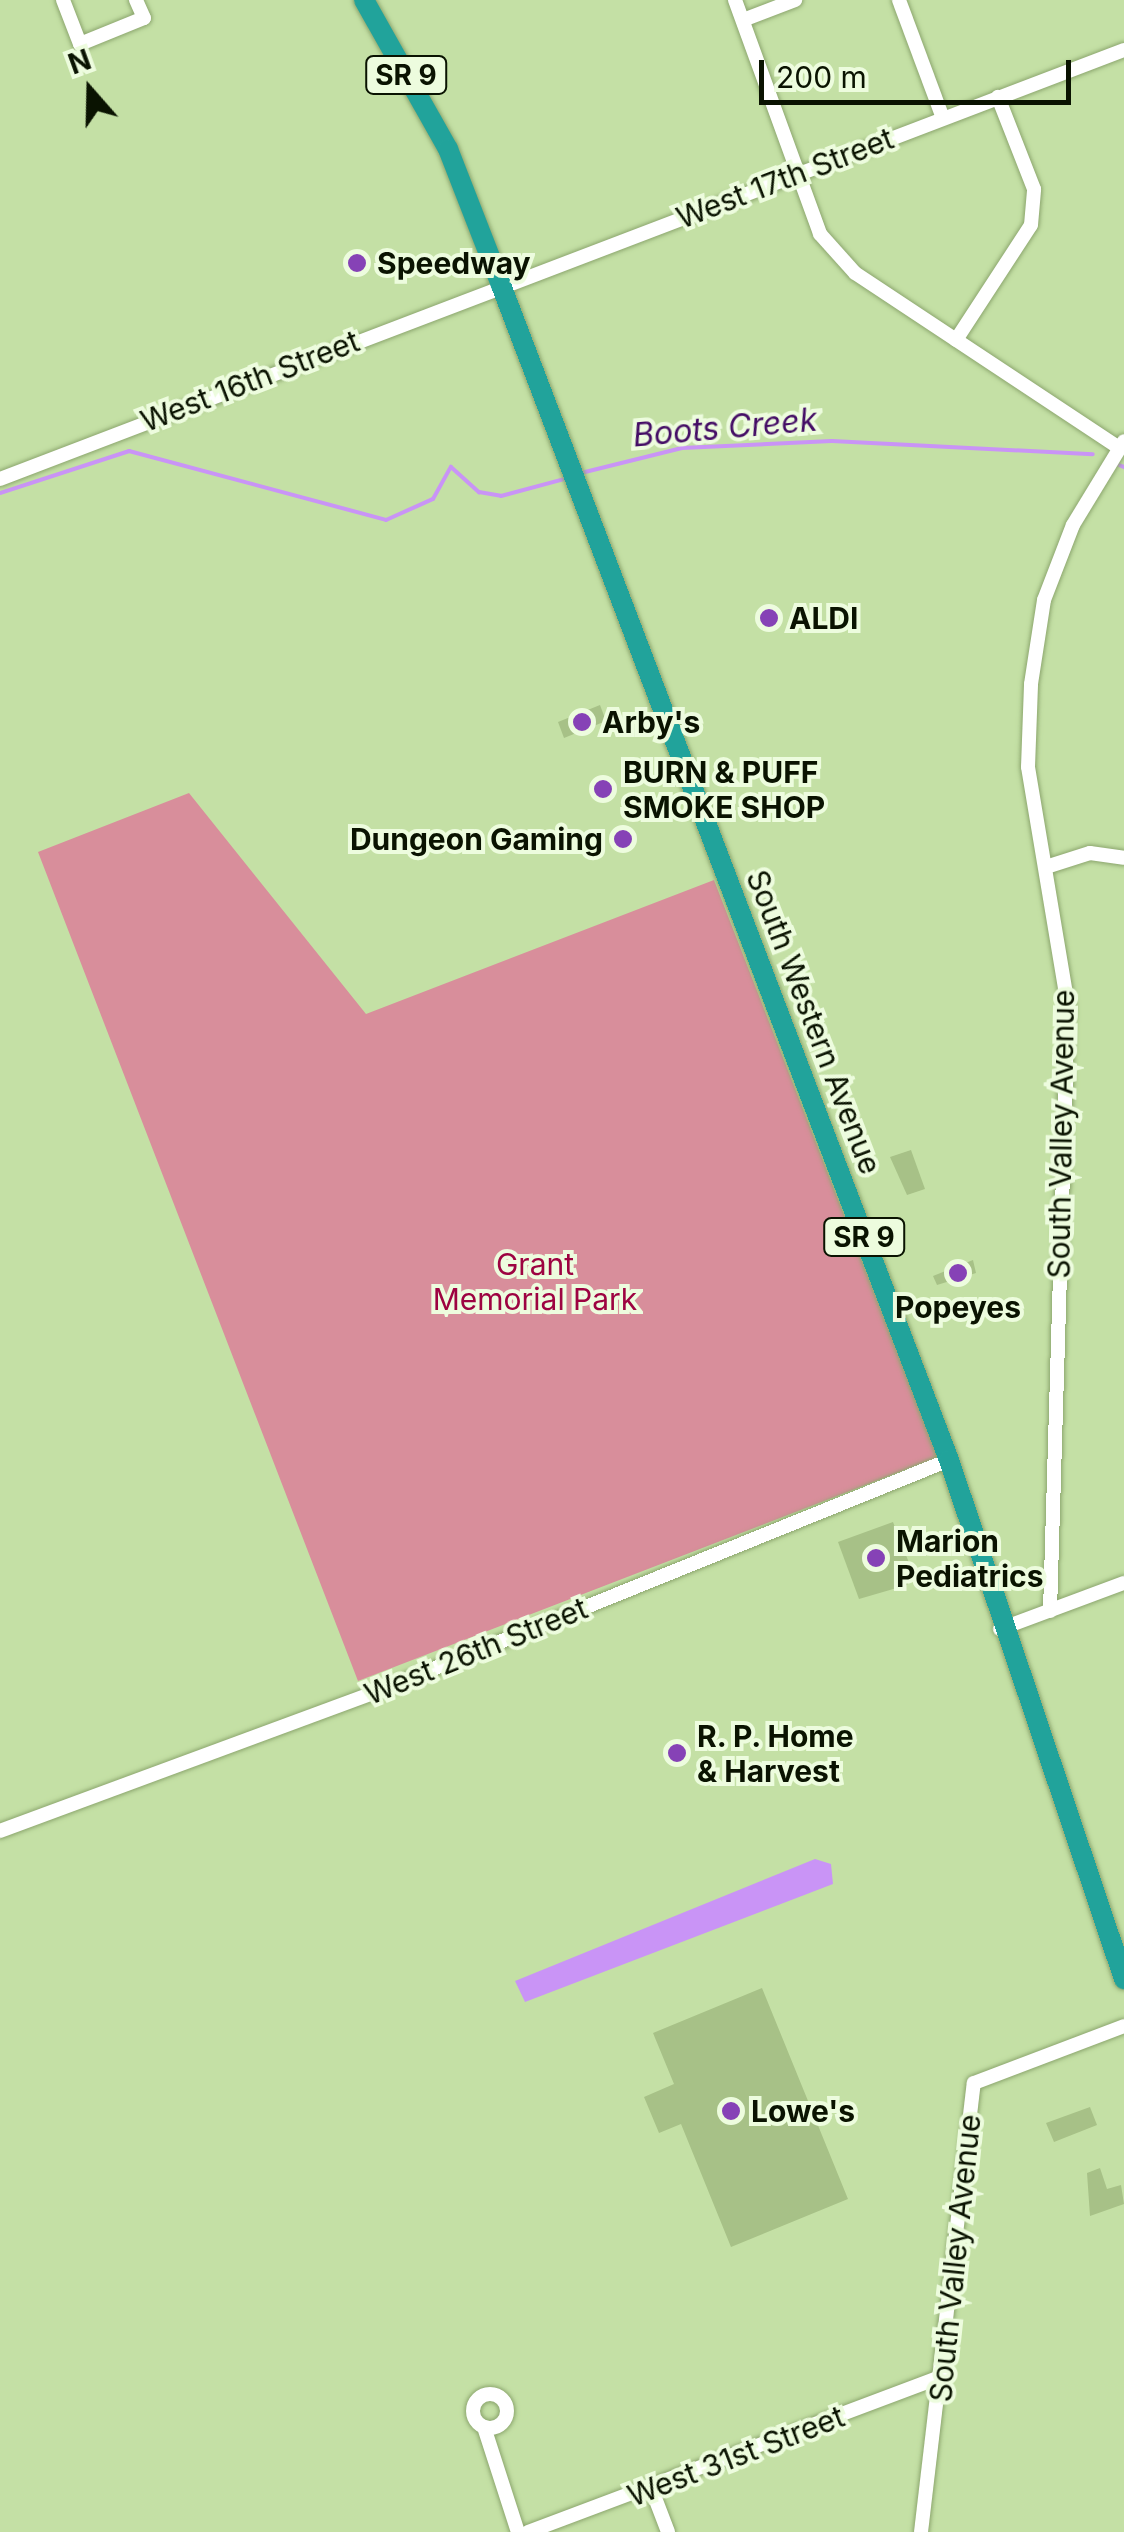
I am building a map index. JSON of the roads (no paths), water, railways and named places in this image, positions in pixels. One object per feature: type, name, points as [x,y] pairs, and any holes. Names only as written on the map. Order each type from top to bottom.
[{"type":"highway","name":"South Western Avenue","points":[[364,0],[448,149],[502,284],[949,1460],[1000,1629],[1124,1979]]},
{"type":"street","points":[[62,0],[80,44],[144,18],[136,0]]},
{"type":"street","points":[[735,0],[795,176],[820,234],[855,273],[1122,445]]},
{"type":"street","points":[[743,20],[795,0]]},
{"type":"street","points":[[899,0],[943,118]]},
{"type":"street","name":"West 17th Street","points":[[502,284],[1124,50]]},
{"type":"street","points":[[956,340],[1031,225],[1034,190],[998,97]]},
{"type":"street","name":"West 16th Street","points":[[0,479],[502,284]]},
{"type":"street","name":"South Valley Avenue","points":[[1050,1611],[1068,1006],[1028,767],[1044,600],[1073,525],[1122,445]]},
{"type":"street","points":[[1046,867],[1090,853],[1124,858]]},
{"type":"street","name":"West 26th Street","points":[[0,1831],[381,1690],[949,1460]]},
{"type":"street","points":[[1000,1629],[1124,1583]]},
{"type":"street","name":"South Valley Avenue","points":[[920,2532],[943,2376],[974,2083],[1124,2026]]},
{"type":"street","name":"West 31st Street","points":[[528,2532],[652,2490],[943,2376]]},
{"type":"street","points":[[484,2427],[518,2532]]},
{"type":"street","points":[[652,2490],[668,2532]]},
{"type":"waterway","name":"Boots Creek","points":[[581,473],[682,448],[832,441],[1093,454]]},
{"type":"waterway","name":"Boots Creek","points":[[0,493],[129,451],[386,520],[433,499],[451,467],[479,492],[501,496],[568,478]]},
{"type":"waterway","name":"Boots Creek","points":[[1119,465],[1124,467]]},
{"type":"place","name":"Speedway","points":[[357,263]]},
{"type":"place","name":"ALDI","points":[[769,618]]},
{"type":"place","name":"Arby's","points":[[582,722]]},
{"type":"place","name":"BURN & PUFF SMOKE SHOP","points":[[603,789]]},
{"type":"place","name":"Dungeon Gaming","points":[[623,839]]},
{"type":"place","name":"Popeyes","points":[[958,1273]]},
{"type":"place","name":"Marion Pediatrics","points":[[876,1558]]},
{"type":"place","name":"R. P. Home & Harvest","points":[[677,1753]]},
{"type":"place","name":"Lowe's","points":[[731,2111]]},
{"type":"park label","name":"Grant Memorial Park","points":[[535,1281]]}]
